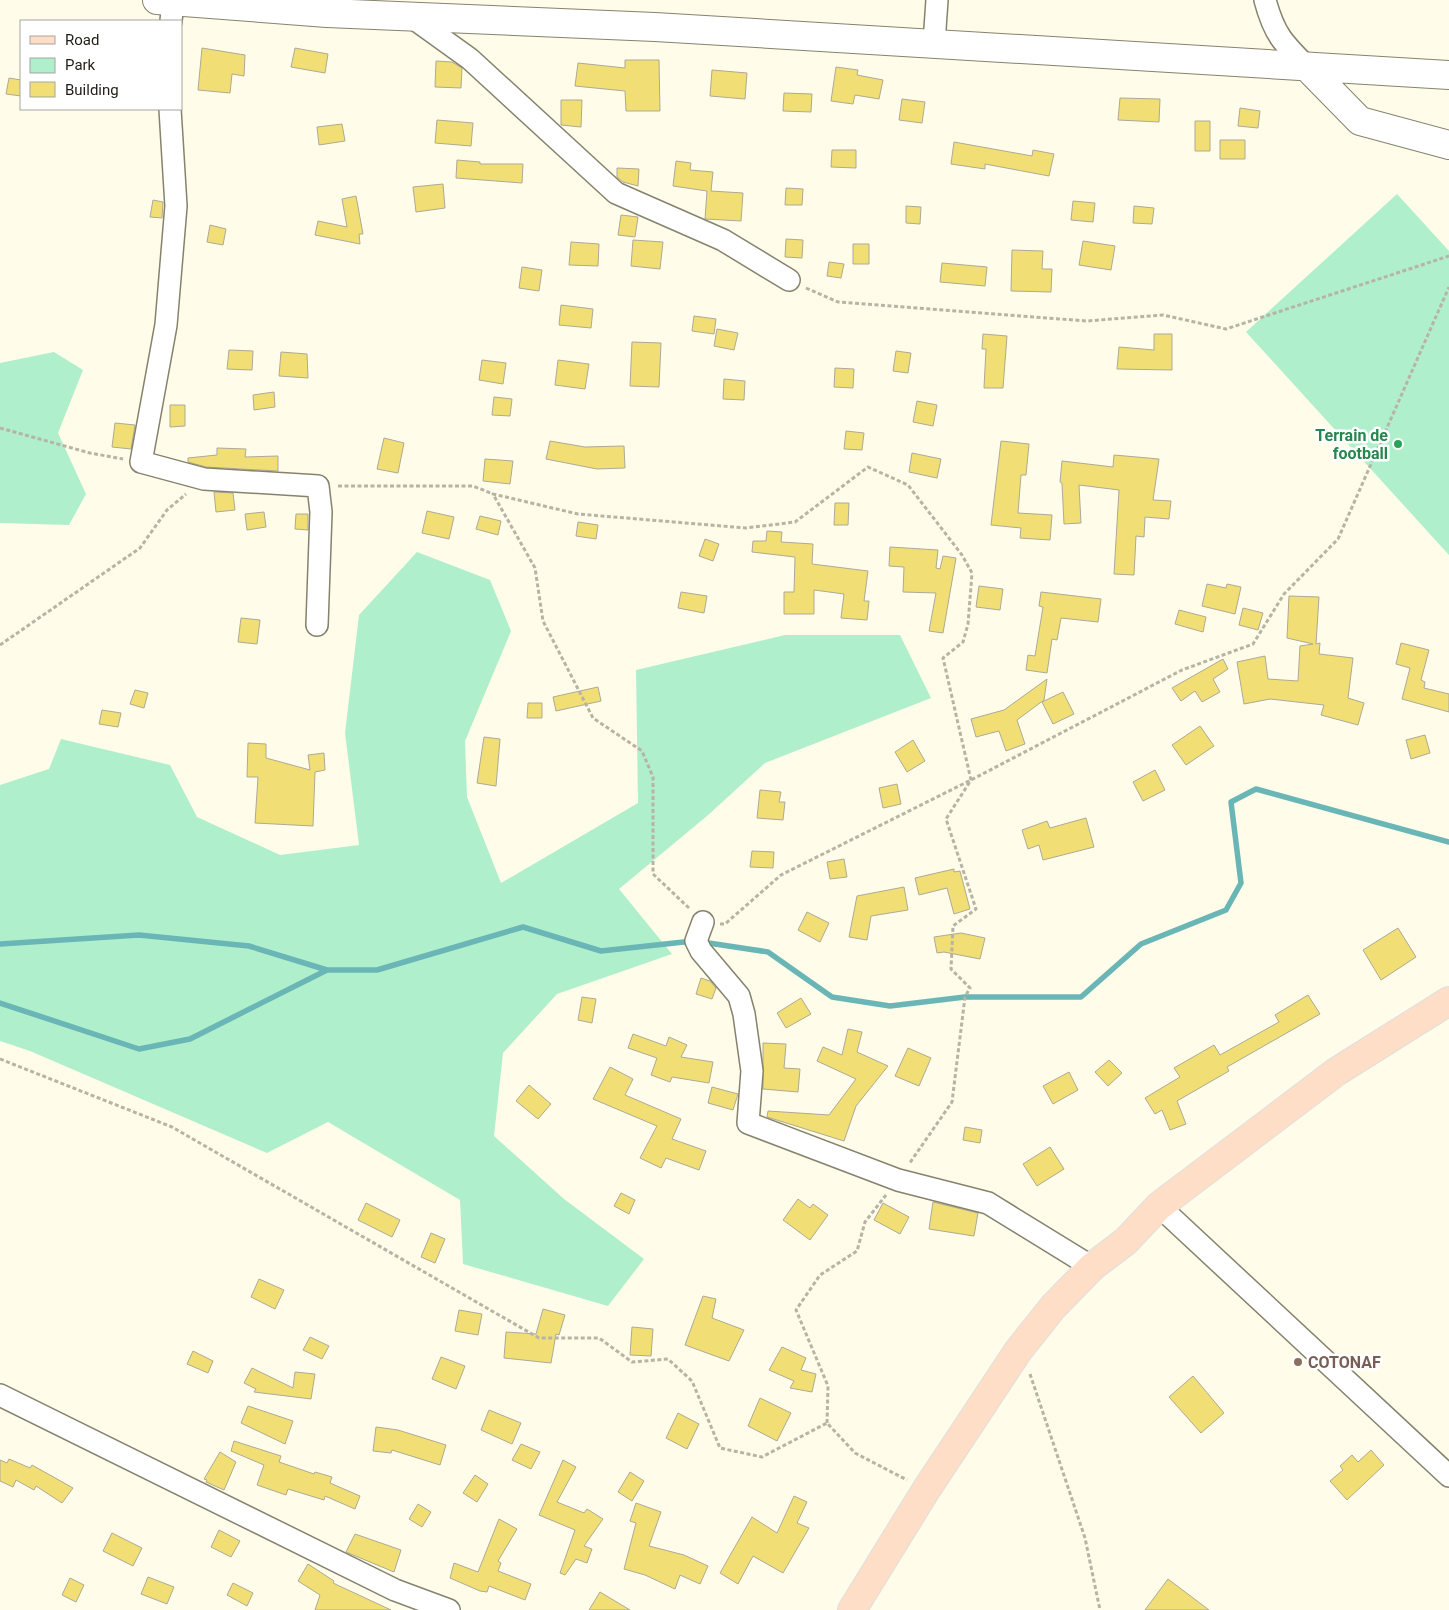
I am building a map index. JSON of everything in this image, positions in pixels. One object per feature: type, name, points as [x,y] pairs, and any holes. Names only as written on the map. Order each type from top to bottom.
[{"type":"main road","points":[[167,7],[656,27],[1449,75]]},
{"type":"main road","points":[[1307,67],[1360,121],[1449,145]]},
{"type":"main road","points":[[852,1610],[926,1490],[1018,1351],[1053,1307],[1092,1268],[1126,1241],[1159,1206],[1336,1072],[1449,1001]]},
{"type":"street","points":[[934,43],[938,0]]},
{"type":"street","points":[[1265,0],[1271,24],[1281,41],[1307,67]]},
{"type":"street","points":[[413,18],[470,59],[616,193],[724,240],[790,280]]},
{"type":"street","points":[[170,110],[176,206],[166,325],[141,462],[204,479],[318,486],[321,512],[317,625]]},
{"type":"street","points":[[703,922],[696,941],[698,946],[739,996],[744,1014],[752,1071],[748,1123],[898,1180],[988,1203],[1092,1268]]},
{"type":"street","points":[[1159,1206],[1449,1476]]},
{"type":"street","points":[[0,1396],[395,1590],[449,1610]]},
{"type":"path","points":[[790,280],[838,302],[1087,321],[1162,315],[1226,329],[1449,256]]},
{"type":"path","points":[[493,494],[535,568],[543,621],[593,718],[642,750],[653,777],[653,874],[703,922],[725,924],[781,875],[971,780],[1182,670],[1254,644],[1284,594],[1338,539],[1449,287]]},
{"type":"path","points":[[0,428],[90,453],[141,462]]},
{"type":"path","points":[[318,486],[474,486],[493,494],[578,514],[746,528],[796,522],[868,467],[908,485],[962,554],[972,573],[968,624],[963,642],[943,658],[971,780],[946,819],[976,909],[953,926],[951,969],[970,988],[966,997],[952,1102],[898,1180],[865,1222],[857,1251],[820,1275],[796,1310],[828,1386],[827,1422],[855,1453],[926,1490]]},
{"type":"path","points":[[0,645],[140,548],[167,510],[204,479]]},
{"type":"path","points":[[0,1059],[172,1127],[539,1338],[598,1338],[632,1362],[668,1359],[692,1381],[720,1448],[762,1457],[827,1422]]},
{"type":"path","points":[[1018,1351],[1034,1381],[1085,1538],[1100,1610]]},
{"type":"green space","name":"Terrain de football","points":[[1397,194],[1449,251],[1449,555],[1246,332]]},
{"type":"green space","points":[[54,352],[83,370],[58,433],[86,494],[69,525],[0,523],[0,363]]},
{"type":"green space","points":[[417,552],[490,580],[511,631],[465,741],[467,797],[501,883],[638,803],[636,670],[785,635],[900,635],[931,698],[765,763],[707,816],[619,889],[672,954],[557,994],[503,1053],[494,1136],[564,1199],[644,1259],[608,1306],[463,1264],[460,1200],[328,1122],[267,1153],[30,1051],[0,1041],[0,785],[49,769],[61,739],[170,765],[197,817],[280,855],[359,845],[345,733],[359,615]]},
{"type":"building","points":[[202,48],[245,55],[244,76],[232,74],[230,93],[198,90]]},
{"type":"building","points":[[295,48],[328,54],[325,73],[291,67]]},
{"type":"building","points":[[625,60],[659,60],[660,111],[626,111],[625,91],[575,86],[578,63],[625,68]]},
{"type":"building","points":[[436,61],[452,62],[462,68],[461,88],[435,87]]},
{"type":"building","points":[[836,67],[858,70],[857,75],[883,80],[879,99],[855,95],[853,104],[831,101]]},
{"type":"building","points":[[712,70],[747,73],[745,99],[710,96]]},
{"type":"building","points":[[9,78],[20,80],[20,96],[6,94]]},
{"type":"building","points":[[784,93],[812,94],[811,112],[783,111]]},
{"type":"building","points":[[1120,98],[1160,99],[1159,122],[1118,120]]},
{"type":"building","points":[[902,99],[925,102],[922,123],[899,120]]},
{"type":"building","points":[[561,100],[582,100],[581,127],[561,125]]},
{"type":"building","points":[[1240,108],[1260,111],[1258,128],[1238,126]]},
{"type":"building","points":[[437,120],[473,123],[471,146],[435,143]]},
{"type":"building","points":[[1195,121],[1210,121],[1210,151],[1195,151]]},
{"type":"building","points":[[342,124],[345,141],[319,145],[317,127]]},
{"type":"building","points":[[1220,140],[1245,140],[1245,159],[1220,159]]},
{"type":"building","points":[[954,142],[1032,156],[1033,150],[1054,154],[1049,176],[985,164],[985,169],[951,164]]},
{"type":"building","points":[[832,150],[856,150],[856,168],[831,167]]},
{"type":"building","points":[[457,160],[480,162],[480,164],[523,164],[522,183],[456,178]]},
{"type":"building","points":[[676,161],[691,163],[690,170],[713,172],[711,191],[743,193],[741,221],[705,219],[707,191],[673,186]]},
{"type":"building","points":[[617,168],[639,169],[638,186],[623,182],[617,177]]},
{"type":"building","points":[[443,184],[445,208],[416,212],[413,187]]},
{"type":"building","points":[[786,188],[803,189],[802,205],[785,205]]},
{"type":"building","points":[[356,196],[363,234],[359,234],[360,244],[315,235],[318,221],[347,227],[342,199]]},
{"type":"building","points":[[153,200],[163,202],[162,218],[150,217]]},
{"type":"building","points":[[1073,201],[1095,203],[1093,222],[1071,220]]},
{"type":"building","points":[[906,206],[921,207],[920,224],[906,223]]},
{"type":"building","points":[[1134,206],[1154,208],[1152,224],[1133,223]]},
{"type":"building","points":[[621,215],[638,217],[635,237],[618,235]]},
{"type":"building","points":[[210,225],[226,229],[223,245],[207,242]]},
{"type":"building","points":[[786,239],[803,240],[802,258],[785,257]]},
{"type":"building","points":[[633,240],[663,242],[660,269],[631,266]]},
{"type":"building","points":[[1083,241],[1115,246],[1111,270],[1079,265]]},
{"type":"building","points":[[571,242],[599,244],[598,266],[569,265]]},
{"type":"building","points":[[853,244],[869,244],[869,264],[853,264]]},
{"type":"building","points":[[1012,250],[1043,251],[1042,269],[1052,269],[1051,292],[1011,291]]},
{"type":"building","points":[[829,262],[844,264],[841,278],[827,276]]},
{"type":"building","points":[[942,263],[987,267],[985,286],[940,282]]},
{"type":"building","points":[[522,267],[542,270],[539,291],[519,288]]},
{"type":"building","points":[[561,305],[593,309],[591,328],[559,325]]},
{"type":"building","points":[[694,316],[716,319],[714,334],[692,331]]},
{"type":"building","points":[[717,329],[738,333],[734,350],[714,346]]},
{"type":"building","points":[[983,334],[1007,336],[1003,388],[984,388],[986,349],[982,349]]},
{"type":"building","points":[[1154,334],[1172,334],[1172,370],[1117,369],[1119,347],[1154,350]]},
{"type":"building","points":[[632,342],[661,343],[659,387],[630,386]]},
{"type":"building","points":[[229,350],[253,351],[252,370],[227,369]]},
{"type":"building","points":[[896,351],[911,353],[908,373],[893,371]]},
{"type":"building","points":[[281,352],[307,354],[308,378],[279,376]]},
{"type":"building","points":[[482,360],[506,363],[503,384],[479,380]]},
{"type":"building","points":[[558,360],[589,364],[585,389],[555,385]]},
{"type":"building","points":[[835,368],[854,369],[853,388],[834,387]]},
{"type":"building","points":[[724,379],[745,381],[744,400],[723,399]]},
{"type":"building","points":[[274,392],[275,407],[254,410],[253,395]]},
{"type":"building","points":[[494,397],[512,399],[510,416],[492,415]]},
{"type":"building","points":[[917,401],[937,405],[933,426],[913,422]]},
{"type":"building","points":[[170,405],[185,405],[185,426],[170,427]]},
{"type":"building","points":[[115,423],[135,425],[131,449],[112,447]]},
{"type":"building","points":[[846,431],[864,433],[862,450],[844,449]]},
{"type":"building","points":[[384,438],[404,443],[398,473],[377,469]]},
{"type":"building","points":[[550,441],[585,447],[624,446],[625,468],[597,469],[546,459]]},
{"type":"building","points":[[1001,441],[1029,444],[1026,475],[1021,475],[1018,513],[1052,515],[1050,540],[1020,538],[1021,528],[991,525]]},
{"type":"building","points":[[217,448],[246,449],[245,457],[278,456],[278,471],[206,467],[188,462],[188,458],[217,455]]},
{"type":"building","points":[[912,453],[941,459],[937,478],[909,472]]},
{"type":"building","points":[[1114,455],[1159,459],[1153,500],[1171,501],[1169,519],[1145,517],[1144,537],[1136,536],[1134,575],[1114,574],[1119,490],[1079,485],[1081,523],[1064,524],[1062,483],[1060,482],[1062,461],[1113,467]]},
{"type":"building","points":[[485,459],[513,461],[510,484],[483,481]]},
{"type":"building","points":[[214,492],[233,493],[235,510],[216,512]]},
{"type":"building","points":[[835,503],[849,503],[848,525],[834,525]]},
{"type":"building","points":[[427,511],[454,517],[449,539],[422,533]]},
{"type":"building","points":[[264,512],[266,527],[247,530],[245,514]]},
{"type":"building","points":[[296,514],[308,514],[308,530],[295,529]]},
{"type":"building","points":[[480,516],[501,521],[498,535],[476,529]]},
{"type":"building","points":[[578,522],[598,525],[596,539],[576,536]]},
{"type":"building","points":[[767,531],[782,532],[781,542],[813,544],[812,564],[868,571],[864,601],[869,601],[867,620],[841,618],[844,594],[814,590],[814,614],[784,614],[784,592],[794,592],[795,557],[752,552],[753,541],[766,541]]},
{"type":"building","points":[[705,539],[719,544],[713,561],[699,556]]},
{"type":"building","points":[[890,547],[938,550],[936,568],[940,569],[943,556],[956,558],[943,633],[929,631],[936,593],[903,592],[904,567],[889,566]]},
{"type":"building","points":[[1207,584],[1226,588],[1227,584],[1241,587],[1235,614],[1202,606]]},
{"type":"building","points":[[979,586],[1003,589],[1000,610],[976,607]]},
{"type":"building","points":[[681,592],[707,596],[704,613],[678,608]]},
{"type":"building","points":[[1041,592],[1101,599],[1098,622],[1061,618],[1057,640],[1052,639],[1047,673],[1026,670],[1028,655],[1035,656],[1043,607],[1039,606]]},
{"type":"building","points":[[1289,596],[1319,597],[1316,644],[1320,643],[1319,654],[1353,658],[1348,698],[1364,703],[1358,725],[1321,715],[1324,705],[1270,699],[1244,704],[1237,662],[1265,656],[1268,679],[1298,681],[1300,646],[1313,644],[1287,638]]},
{"type":"building","points":[[1243,608],[1263,613],[1258,630],[1239,625]]},
{"type":"building","points":[[1179,610],[1206,617],[1203,632],[1175,624]]},
{"type":"building","points":[[241,618],[260,620],[257,644],[238,642]]},
{"type":"building","points":[[1401,643],[1429,650],[1421,680],[1425,682],[1424,688],[1449,694],[1449,712],[1402,699],[1410,668],[1396,664]]},
{"type":"building","points":[[1223,659],[1228,669],[1213,679],[1220,692],[1202,702],[1195,691],[1181,701],[1172,688]]},
{"type":"building","points":[[1047,679],[1044,700],[1017,720],[1025,744],[1006,751],[999,731],[976,737],[971,719],[1004,710]]},
{"type":"building","points":[[598,687],[601,701],[556,711],[553,697]]},
{"type":"building","points":[[135,690],[148,693],[144,708],[130,704]]},
{"type":"building","points":[[1063,692],[1074,714],[1053,724],[1042,702]]},
{"type":"building","points":[[528,703],[542,703],[542,718],[527,718]]},
{"type":"building","points":[[102,710],[121,713],[118,727],[99,724]]},
{"type":"building","points":[[1200,726],[1214,746],[1186,765],[1172,745]]},
{"type":"building","points":[[1425,735],[1430,753],[1411,759],[1406,740]]},
{"type":"building","points":[[484,737],[500,739],[496,786],[477,783]]},
{"type":"building","points":[[913,740],[925,761],[907,772],[895,752]]},
{"type":"building","points":[[248,743],[266,744],[266,758],[310,770],[308,755],[324,753],[325,770],[315,772],[313,826],[255,823],[258,777],[247,777]]},
{"type":"building","points":[[1155,770],[1165,790],[1143,801],[1133,782]]},
{"type":"building","points":[[897,784],[901,804],[883,808],[879,788]]},
{"type":"building","points":[[760,790],[781,792],[779,802],[785,802],[783,820],[757,818]]},
{"type":"building","points":[[1086,818],[1094,847],[1043,860],[1039,845],[1028,849],[1022,830],[1047,821],[1050,828]]},
{"type":"building","points":[[752,851],[774,852],[773,868],[750,867]]},
{"type":"building","points":[[844,859],[847,877],[830,879],[827,862]]},
{"type":"building","points":[[954,869],[954,872],[960,871],[970,909],[954,914],[947,888],[919,895],[915,878]]},
{"type":"building","points":[[904,887],[908,910],[871,916],[867,940],[849,937],[857,896]]},
{"type":"building","points":[[807,912],[829,923],[820,942],[798,930]]},
{"type":"building","points":[[1398,928],[1416,957],[1381,980],[1363,950]]},
{"type":"building","points":[[961,933],[985,938],[980,959],[944,952],[937,953],[934,937]]},
{"type":"building","points":[[701,978],[710,981],[716,988],[712,999],[696,994]]},
{"type":"building","points":[[1308,995],[1320,1014],[1227,1067],[1229,1071],[1177,1101],[1186,1124],[1170,1130],[1162,1110],[1155,1114],[1145,1098],[1180,1077],[1174,1068],[1214,1045],[1220,1055],[1279,1022],[1275,1015]]},
{"type":"building","points":[[582,997],[596,999],[592,1023],[578,1020]]},
{"type":"building","points":[[801,998],[811,1014],[786,1028],[777,1013]]},
{"type":"building","points":[[848,1029],[862,1032],[857,1052],[888,1066],[856,1106],[844,1141],[767,1117],[768,1111],[829,1115],[856,1079],[817,1061],[823,1047],[842,1055]]},
{"type":"building","points":[[633,1034],[666,1046],[669,1037],[687,1045],[681,1057],[713,1062],[709,1083],[672,1077],[670,1082],[651,1075],[657,1058],[628,1048]]},
{"type":"building","points":[[763,1043],[786,1044],[784,1068],[800,1069],[798,1092],[763,1089]]},
{"type":"building","points":[[908,1048],[931,1058],[919,1086],[895,1076]]},
{"type":"building","points":[[1109,1060],[1122,1073],[1108,1086],[1095,1072]]},
{"type":"building","points":[[610,1067],[633,1079],[625,1095],[681,1119],[672,1139],[706,1151],[699,1170],[666,1158],[661,1168],[640,1158],[657,1126],[593,1099]]},
{"type":"building","points":[[1069,1072],[1078,1090],[1053,1104],[1043,1086]]},
{"type":"building","points":[[529,1085],[551,1104],[538,1119],[516,1101]]},
{"type":"building","points":[[712,1087],[738,1094],[733,1110],[708,1103]]},
{"type":"building","points":[[965,1127],[982,1130],[980,1143],[963,1140]]},
{"type":"building","points":[[1050,1147],[1064,1169],[1037,1186],[1023,1164]]},
{"type":"building","points":[[621,1193],[635,1200],[629,1214],[614,1206]]},
{"type":"building","points":[[798,1199],[810,1208],[813,1204],[828,1215],[810,1240],[783,1220]]},
{"type":"building","points":[[933,1202],[978,1213],[974,1236],[929,1229]]},
{"type":"building","points":[[366,1203],[400,1220],[392,1237],[358,1220]]},
{"type":"building","points":[[883,1203],[909,1217],[900,1234],[874,1220]]},
{"type":"building","points":[[431,1233],[445,1239],[435,1263],[421,1257]]},
{"type":"building","points":[[259,1279],[284,1290],[275,1309],[251,1297]]},
{"type":"building","points":[[703,1296],[716,1299],[712,1318],[744,1330],[729,1361],[685,1345]]},
{"type":"building","points":[[543,1309],[565,1315],[559,1335],[556,1334],[551,1363],[504,1358],[506,1332],[536,1334]]},
{"type":"building","points":[[459,1310],[482,1314],[478,1335],[455,1331]]},
{"type":"building","points":[[632,1327],[653,1329],[651,1356],[630,1355]]},
{"type":"building","points":[[310,1337],[329,1346],[322,1359],[303,1350]]},
{"type":"building","points":[[782,1347],[806,1358],[801,1370],[816,1374],[812,1392],[790,1388],[794,1381],[769,1370]]},
{"type":"building","points":[[193,1351],[213,1361],[208,1373],[187,1364]]},
{"type":"building","points":[[441,1357],[465,1366],[456,1389],[432,1379]]},
{"type":"building","points":[[252,1368],[293,1388],[295,1372],[315,1374],[311,1399],[254,1392],[256,1389],[244,1383]]},
{"type":"building","points":[[1193,1376],[1224,1413],[1201,1433],[1169,1397]]},
{"type":"building","points":[[760,1398],[791,1413],[777,1441],[748,1426]]},
{"type":"building","points":[[248,1406],[293,1421],[285,1444],[241,1423]]},
{"type":"building","points":[[489,1410],[521,1423],[512,1444],[481,1430]]},
{"type":"building","points":[[678,1413],[699,1424],[687,1449],[666,1438]]},
{"type":"building","points":[[376,1427],[398,1430],[446,1445],[440,1465],[392,1450],[391,1453],[373,1451]]},
{"type":"building","points":[[234,1441],[281,1456],[279,1462],[314,1474],[315,1472],[332,1477],[330,1483],[360,1496],[355,1509],[325,1496],[324,1500],[288,1489],[286,1495],[257,1485],[264,1465],[231,1451]]},
{"type":"building","points":[[521,1444],[540,1452],[531,1469],[512,1460]]},
{"type":"building","points":[[1371,1450],[1384,1465],[1347,1500],[1330,1481],[1343,1470],[1340,1466],[1352,1455],[1358,1462]]},
{"type":"building","points":[[220,1452],[236,1462],[224,1490],[206,1482],[207,1480],[204,1479]]},
{"type":"building","points":[[9,1459],[30,1468],[32,1465],[73,1488],[62,1503],[36,1486],[34,1490],[16,1480],[13,1487],[0,1481],[0,1460],[7,1463]]},
{"type":"building","points":[[563,1460],[576,1467],[557,1502],[584,1513],[587,1509],[603,1519],[584,1546],[592,1549],[587,1563],[576,1559],[565,1575],[560,1573],[575,1530],[539,1515]]},
{"type":"building","points":[[630,1472],[644,1481],[632,1501],[618,1492]]},
{"type":"building","points":[[475,1475],[488,1484],[477,1502],[463,1493]]},
{"type":"building","points":[[794,1496],[807,1502],[797,1523],[809,1528],[783,1573],[753,1556],[738,1584],[720,1573],[752,1517],[777,1533]]},
{"type":"building","points":[[636,1503],[661,1512],[649,1546],[684,1555],[708,1566],[700,1584],[680,1575],[675,1589],[645,1575],[624,1569],[636,1523],[630,1521]]},
{"type":"building","points":[[418,1504],[431,1512],[422,1527],[409,1519]]},
{"type":"building","points":[[499,1519],[517,1529],[498,1561],[501,1563],[498,1571],[531,1584],[525,1600],[489,1586],[487,1592],[480,1591],[450,1578],[454,1563],[478,1572]]},
{"type":"building","points":[[219,1530],[240,1541],[231,1557],[211,1547]]},
{"type":"building","points":[[112,1533],[142,1548],[133,1566],[103,1551]]},
{"type":"building","points":[[355,1534],[401,1550],[394,1572],[346,1552]]},
{"type":"building","points":[[308,1564],[334,1581],[333,1583],[391,1610],[315,1610],[320,1595],[298,1581]]},
{"type":"building","points":[[148,1577],[174,1587],[167,1604],[141,1594]]},
{"type":"building","points":[[70,1578],[84,1585],[76,1602],[62,1595]]},
{"type":"building","points":[[1168,1579],[1209,1610],[1145,1610]]},
{"type":"building","points":[[233,1583],[253,1593],[247,1606],[227,1595]]},
{"type":"building","points":[[600,1592],[630,1610],[589,1610]]},
{"type":"waterway","points":[[702,942],[768,952],[832,997],[890,1006],[965,997],[1081,997],[1141,944],[1226,910],[1241,883],[1231,802],[1256,789],[1449,842]]},
{"type":"waterway","points":[[0,1003],[139,1049],[190,1039],[327,970],[377,970],[523,927],[601,951],[693,941]]},
{"type":"waterway","points":[[0,944],[139,935],[249,946],[327,970]]},
{"type":"place","name":"Terrain de football","points":[[1398,444]]},
{"type":"place","name":"COTONAF","points":[[1298,1362]]}]
